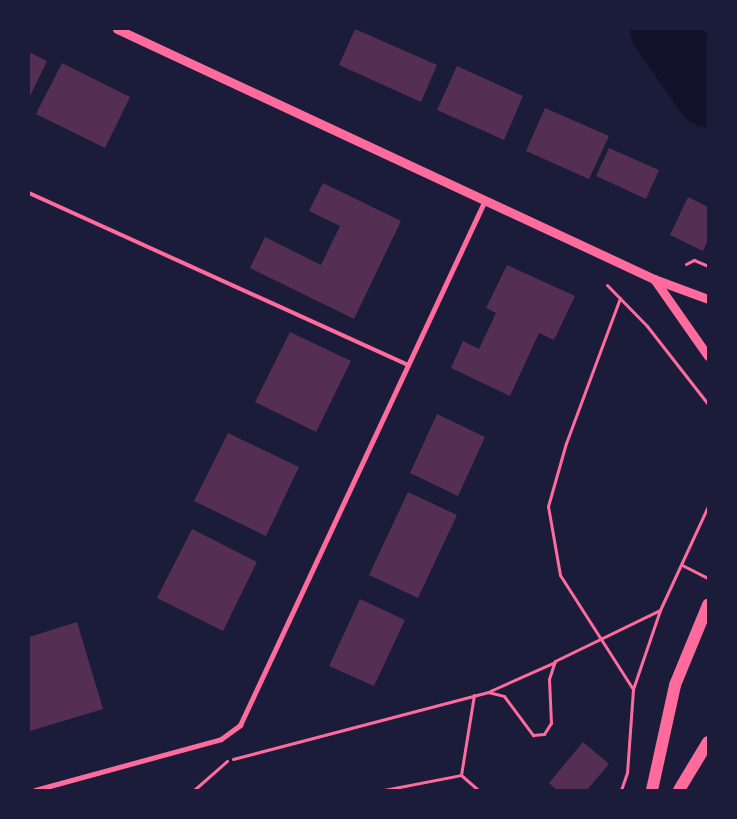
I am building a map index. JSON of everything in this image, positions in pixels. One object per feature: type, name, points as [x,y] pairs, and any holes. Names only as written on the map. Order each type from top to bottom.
[{"type":"main road","points":[[652,790],[675,685],[708,605]]},
{"type":"main road","points":[[679,790],[708,742]]},
{"type":"street","points":[[118,29],[654,279],[708,299]]},
{"type":"street","points":[[35,790],[221,739],[240,725],[485,200]]},
{"type":"street","points":[[654,279],[708,356]]},
{"type":"lane","points":[[29,193],[408,365]]},
{"type":"path","points":[[694,260],[708,266]]},
{"type":"path","points":[[604,281],[647,326],[708,404]]},
{"type":"path","points":[[620,298],[566,443],[548,506],[560,575],[633,689]]},
{"type":"path","points":[[621,790],[627,773],[633,689],[660,610],[708,506]]},
{"type":"path","points":[[682,565],[708,578]]},
{"type":"path","points":[[194,790],[228,761],[488,692],[603,640],[660,610]]},
{"type":"path","points":[[488,692],[504,696],[533,735],[544,734],[551,723],[549,679],[555,661]]},
{"type":"path","points":[[462,776],[474,695]]},
{"type":"path","points":[[384,790],[462,776]]},
{"type":"path","points":[[462,776],[478,790]]},
{"type":"building","points":[[355,29],[437,65],[421,102],[339,65]]},
{"type":"building","points":[[29,52],[47,61],[29,98]]},
{"type":"building","points":[[62,63],[130,97],[105,148],[36,114]]},
{"type":"building","points":[[457,66],[523,96],[504,140],[437,110]]},
{"type":"building","points":[[545,108],[609,136],[589,179],[526,151]]},
{"type":"building","points":[[609,148],[659,170],[646,199],[596,176]]},
{"type":"building","points":[[323,183],[401,221],[354,319],[250,268],[265,237],[321,265],[340,226],[309,211]]},
{"type":"building","points":[[688,197],[708,207],[708,240],[703,251],[670,235]]},
{"type":"building","points":[[507,265],[575,296],[554,340],[539,333],[510,396],[451,368],[463,341],[479,349],[496,313],[486,308]]},
{"type":"building","points":[[290,332],[351,361],[316,432],[255,402]]},
{"type":"building","points":[[437,414],[485,437],[458,496],[410,473]]},
{"type":"building","points":[[228,433],[299,467],[266,536],[194,501]]},
{"type":"building","points":[[408,492],[457,515],[418,598],[369,575]]},
{"type":"building","points":[[192,529],[257,562],[223,631],[157,598]]},
{"type":"building","points":[[360,599],[405,620],[374,686],[329,666]]},
{"type":"building","points":[[77,622],[103,709],[30,731],[29,637]]},
{"type":"building","points":[[583,742],[609,764],[587,790],[557,790],[549,783]]},
{"type":"waterway","points":[[663,29],[708,94]]}]
